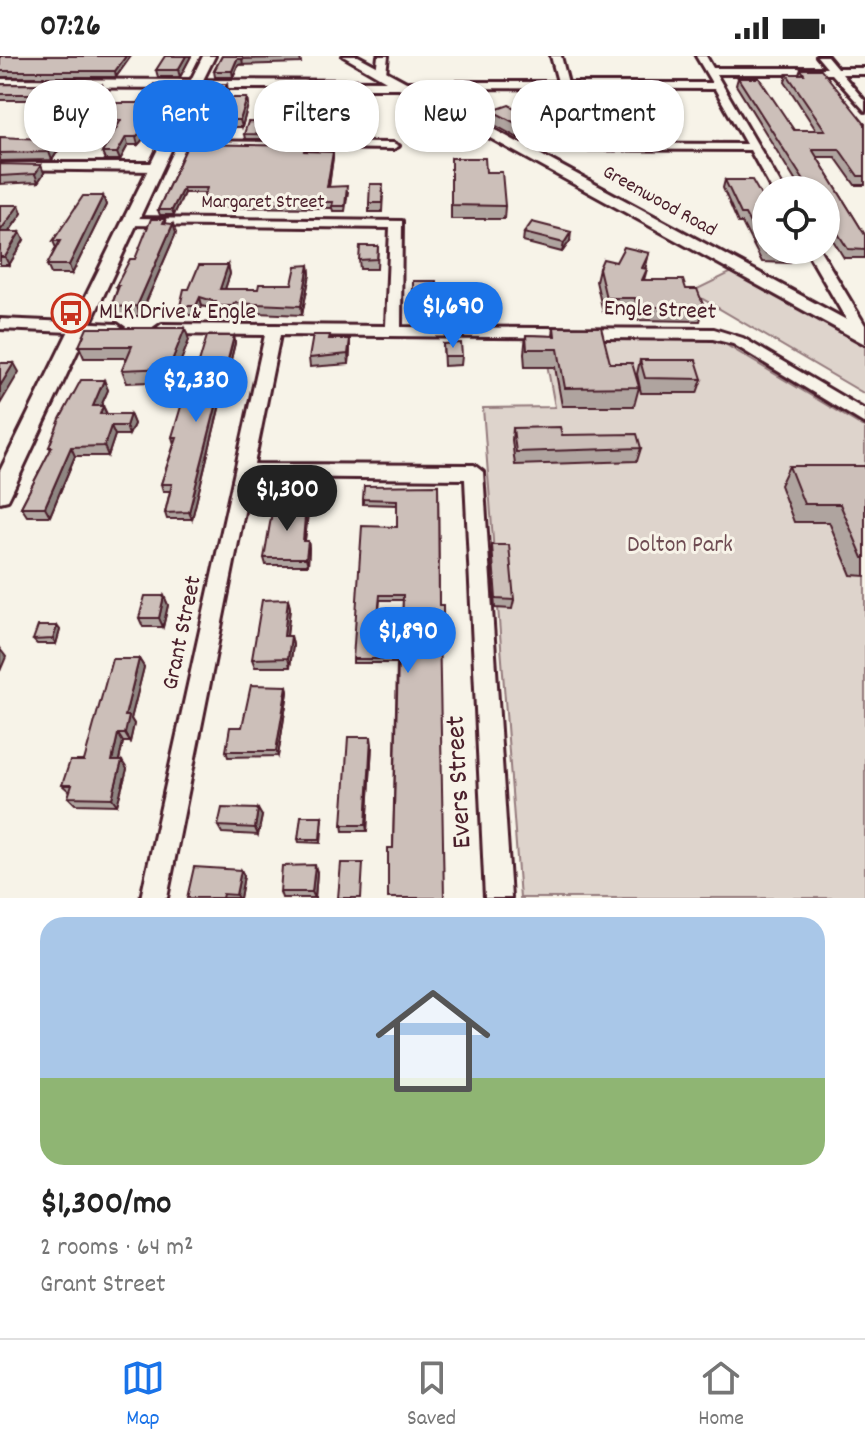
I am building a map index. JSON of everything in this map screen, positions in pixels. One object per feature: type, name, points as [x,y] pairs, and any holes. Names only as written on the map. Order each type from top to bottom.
[{"type":"street","points":[[198,80],[209,56]]},
{"type":"street","name":"Greenwood Road","points":[[349,56],[395,81]]},
{"type":"street","points":[[381,73],[383,56]]},
{"type":"street","points":[[556,56],[563,80]]},
{"type":"street","points":[[701,56],[770,176]]},
{"type":"street","points":[[822,56],[865,108]]},
{"type":"street","points":[[709,71],[865,71]]},
{"type":"street","points":[[0,83],[133,84]]},
{"type":"street","points":[[238,85],[395,85]]},
{"type":"street","points":[[684,86],[718,86]]},
{"type":"street","points":[[238,145],[393,146]]},
{"type":"street","points":[[684,147],[753,147]]},
{"type":"street","points":[[0,494],[6,468],[80,327],[163,152]]},
{"type":"street","name":"Greenwood Road","points":[[526,152],[865,338]]},
{"type":"street","points":[[0,166],[156,167]]},
{"type":"street","name":"Margaret Street","points":[[130,222],[397,224],[393,331]]},
{"type":"street","points":[[821,264],[865,338]]},
{"type":"street","name":"Engle Street","points":[[0,324],[273,331],[714,334],[738,341],[865,418]]},
{"type":"street","name":"Grant Street","points":[[154,898],[273,331]]},
{"type":"street","name":"Evers Street","points":[[244,470],[474,472],[498,898]]},
{"type":"green space","points":[[738,269],[865,337],[865,394],[691,292]]},
{"type":"green space","name":"Dolton Park","points":[[542,337],[708,340],[723,343],[865,428],[865,898],[520,898],[483,408],[555,407]]},
{"type":"building","points":[[0,56],[126,56],[115,71],[0,71]]},
{"type":"building","points":[[165,56],[186,56],[178,70],[156,70]]},
{"type":"building","points":[[222,56],[300,58],[237,59],[232,71],[214,71]]},
{"type":"building","points":[[801,69],[821,69],[865,124],[865,176],[858,176],[839,149],[812,149],[829,176],[801,176],[738,78],[759,78],[794,130],[825,130],[787,74],[804,74]]},
{"type":"building","points":[[0,84],[24,84],[24,94],[0,94]]},
{"type":"building","points":[[238,98],[247,98],[240,120]]},
{"type":"building","points":[[117,103],[133,103],[133,137],[126,137],[117,153],[102,153],[117,152],[117,127],[121,120],[117,120]]},
{"type":"building","points":[[511,106],[511,121],[495,113],[495,110]]},
{"type":"building","points":[[248,122],[254,122],[254,134],[244,134]]},
{"type":"building","points":[[0,137],[24,138],[24,152],[49,152],[0,153]]},
{"type":"building","points":[[238,145],[254,145],[254,152],[333,152],[327,187],[347,186],[345,206],[332,206],[333,202],[202,202],[207,188],[183,188],[172,210],[158,210],[184,152],[238,152]]},
{"type":"building","points":[[451,158],[485,158],[486,172],[502,172],[505,206],[451,205]]},
{"type":"building","points":[[0,164],[41,165],[35,174],[0,176]]},
{"type":"building","points":[[725,180],[752,180],[752,227],[745,214],[741,214]]},
{"type":"building","points":[[370,184],[383,184],[382,203],[369,203]]},
{"type":"building","points":[[840,194],[865,235],[865,250],[848,249],[840,237]]},
{"type":"building","points":[[83,196],[103,196],[69,265],[47,265],[60,241],[53,241]]},
{"type":"building","points":[[0,205],[19,205],[0,231]]},
{"type":"building","points":[[151,219],[165,219],[163,223],[173,224],[137,306],[111,307],[119,286],[116,286],[130,259],[135,259]]},
{"type":"building","points":[[532,222],[571,232],[564,243],[524,233]]},
{"type":"building","points":[[0,232],[20,232],[5,257],[0,257]]},
{"type":"building","points":[[360,246],[378,246],[377,259],[359,260]]},
{"type":"building","points":[[624,247],[649,253],[642,268],[647,269],[642,280],[683,280],[686,289],[697,289],[704,307],[637,307],[635,298],[606,298],[599,268],[603,259],[616,262]]},
{"type":"building","points":[[199,265],[228,265],[220,289],[258,289],[259,284],[292,284],[296,266],[309,265],[301,306],[234,303],[233,306],[215,306],[216,302],[200,297],[196,306],[180,306],[184,289],[189,289]]},
{"type":"building","points":[[413,281],[436,281],[436,300],[413,301]]},
{"type":"building","points":[[554,327],[601,327],[610,363],[632,363],[639,387],[565,388],[558,349],[527,349],[526,335],[555,336]]},
{"type":"building","points":[[87,328],[185,328],[169,368],[122,370],[132,346],[79,346]]},
{"type":"building","points":[[313,335],[350,339],[348,354],[309,358]]},
{"type":"building","points":[[207,336],[234,336],[189,512],[165,513],[172,484],[161,484],[177,437],[172,437],[182,403],[187,403]]},
{"type":"building","points":[[461,343],[462,356],[444,356],[443,344]]},
{"type":"building","points":[[640,360],[696,360],[702,379],[645,378]]},
{"type":"building","points":[[0,363],[14,363],[0,386]]},
{"type":"building","points":[[81,380],[104,380],[93,406],[103,406],[100,414],[130,414],[126,426],[111,426],[104,446],[71,447],[45,507],[21,507],[52,447],[49,447],[60,419]]},
{"type":"building","points":[[560,427],[562,435],[637,434],[641,448],[516,452],[513,428]]},
{"type":"building","points":[[789,466],[865,466],[865,558],[840,504],[804,504]]},
{"type":"building","points":[[438,485],[439,605],[443,605],[443,624],[439,624],[444,898],[388,898],[388,848],[393,848],[398,659],[353,659],[362,526],[397,527],[397,500],[363,499],[364,486]],"holes":[[[380,595],[403,595],[402,635],[376,635]]]},
{"type":"building","points":[[306,505],[303,541],[308,541],[306,558],[264,558],[273,506]]},
{"type":"building","points":[[492,545],[509,545],[514,600],[496,599]]},
{"type":"building","points":[[145,596],[164,596],[159,618],[139,618]]},
{"type":"building","points":[[288,599],[284,636],[291,636],[288,658],[252,659],[262,600]]},
{"type":"building","points":[[38,626],[57,626],[53,639],[33,640]]},
{"type":"building","points":[[112,659],[139,659],[125,716],[129,716],[125,734],[118,734],[112,761],[122,761],[112,798],[68,797],[72,785],[62,785],[70,761],[84,761]]},
{"type":"building","points":[[251,685],[287,686],[276,751],[226,751],[230,727],[242,727]]},
{"type":"building","points":[[348,737],[371,737],[366,825],[342,825]]},
{"type":"building","points":[[222,808],[258,809],[255,828],[218,826]]},
{"type":"building","points":[[301,816],[322,816],[320,839],[298,839]]},
{"type":"building","points":[[341,863],[363,863],[361,898],[338,898]]},
{"type":"building","points":[[315,865],[312,892],[280,892],[282,866]]},
{"type":"building","points":[[194,867],[241,870],[236,895],[187,898]]},
{"type":"place","name":"MLK Drive & Engle","points":[[71,313]]}]
